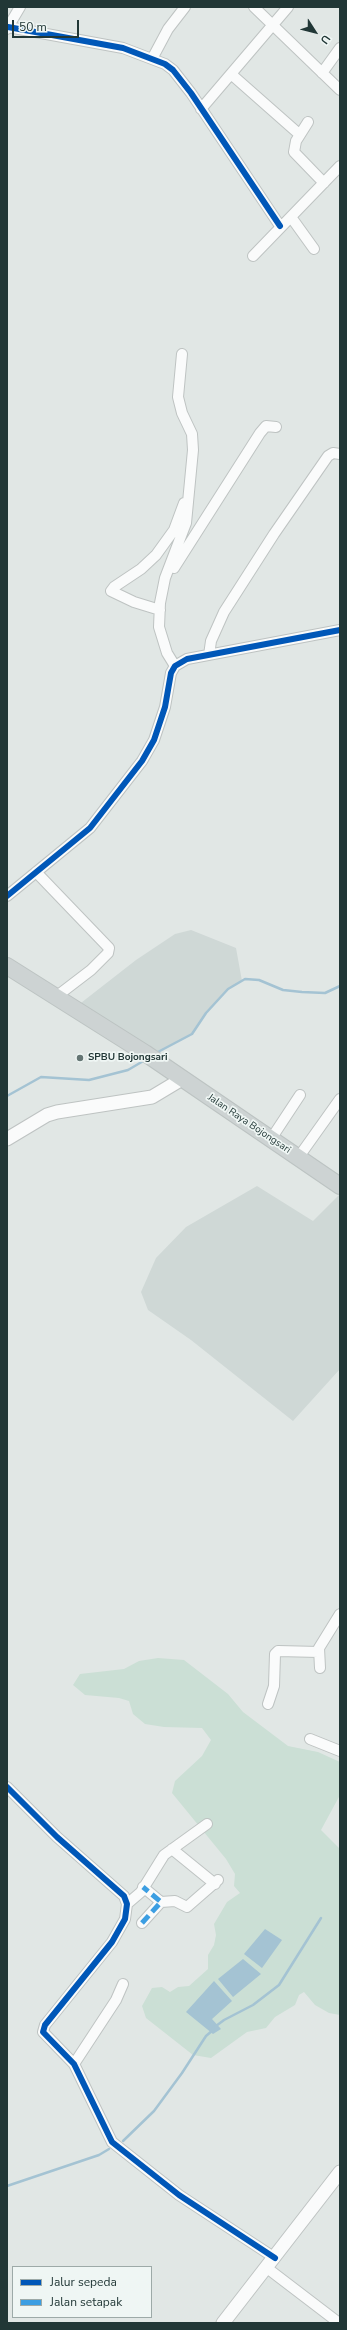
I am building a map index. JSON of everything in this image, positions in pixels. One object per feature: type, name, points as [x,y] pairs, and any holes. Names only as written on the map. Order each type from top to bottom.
[{"type":"main road","name":"Jalan Raya Bojongsari","points":[[7,966],[57,996],[151,1057],[340,1186]]},
{"type":"street","points":[[20,7],[8,28],[123,48],[152,59],[173,70],[280,226]]},
{"type":"street","points":[[152,59],[168,29],[185,7]]},
{"type":"street","points":[[254,7],[340,90]]},
{"type":"street","points":[[201,109],[288,7]]},
{"type":"street","points":[[322,73],[340,48]]},
{"type":"street","points":[[231,74],[299,134]]},
{"type":"street","points":[[308,122],[299,134],[294,147],[294,152],[324,183]]},
{"type":"street","points":[[253,256],[280,226],[340,168]]},
{"type":"street","points":[[291,217],[314,250]]},
{"type":"street","points":[[175,666],[167,653],[159,627],[165,578],[186,524],[193,440],[182,413],[178,397],[182,354]]},
{"type":"street","points":[[165,578],[175,568],[266,426],[276,427]]},
{"type":"street","points":[[209,655],[211,641],[224,612],[274,534],[328,456],[333,453],[340,454]]},
{"type":"street","points":[[160,610],[134,602],[112,591],[117,584],[150,562],[160,550],[174,530],[188,491]]},
{"type":"street","points":[[7,896],[90,828],[142,761],[154,740],[165,707],[172,673],[175,666],[187,659],[340,630]]},
{"type":"street","points":[[36,872],[109,948],[108,953],[91,970],[57,996]]},
{"type":"street","points":[[7,1139],[47,1115],[57,1112],[152,1097],[182,1079]]},
{"type":"street","points":[[271,1139],[300,1095]]},
{"type":"street","points":[[298,1158],[340,1099]]},
{"type":"street","points":[[320,1668],[319,1648],[340,1614]]},
{"type":"street","points":[[268,1704],[274,1686],[275,1654],[278,1652],[319,1652]]},
{"type":"street","points":[[310,1739],[340,1751]]},
{"type":"street","points":[[7,1787],[57,1837],[124,1896],[127,1904],[125,1919],[112,1942],[43,2029],[45,2034],[74,2064],[112,2142],[179,2195],[271,2263],[339,2323]]},
{"type":"street","points":[[127,1904],[141,1892],[160,1860],[172,1848],[207,1824]]},
{"type":"street","points":[[142,1923],[162,1902],[175,1901],[188,1907],[216,1882],[172,1848]]},
{"type":"street","points":[[143,1887],[162,1902]]},
{"type":"street","points":[[74,2064],[116,2000],[123,1984]]},
{"type":"street","points":[[223,2323],[340,2172]]},
{"type":"shaded area","points":[[191,930],[236,948],[242,981],[228,989],[206,1013],[192,1034],[153,1055],[77,1006],[136,960],[175,934]]},
{"type":"shaded area","points":[[257,1186],[313,1221],[340,1194],[340,1369],[293,1421],[191,1340],[148,1310],[141,1292],[156,1258],[186,1227]]},
{"type":"green space","points":[[158,1658],[184,1660],[228,1694],[243,1712],[288,1746],[318,1752],[340,1762],[340,1795],[321,1830],[340,1849],[340,2015],[329,2013],[315,2005],[304,1992],[299,1995],[295,2005],[275,2017],[266,2028],[247,2032],[211,2058],[193,2055],[146,2018],[142,2006],[152,1988],[162,1987],[170,1992],[178,1987],[189,1986],[208,1969],[208,1955],[214,1945],[216,1935],[214,1924],[227,1902],[240,1893],[234,1886],[235,1874],[226,1859],[172,1793],[175,1781],[202,1756],[211,1740],[202,1728],[164,1727],[145,1724],[133,1714],[129,1701],[119,1698],[85,1695],[73,1685],[80,1674],[124,1669],[139,1661]]},
{"type":"water","points":[[265,1929],[282,1940],[262,1968],[244,1954]]},
{"type":"water","points":[[243,1959],[261,1974],[233,1997],[218,1979]]},
{"type":"water","points":[[214,1981],[232,2001],[212,2019],[221,2029],[213,2034],[186,2012]]},
{"type":"waterway","points":[[156,1053],[192,1034],[206,1013],[228,989],[245,979],[259,980],[283,990],[302,992],[325,993],[340,986]]},
{"type":"waterway","points":[[7,1096],[41,1077],[89,1080],[128,1070],[145,1060]]},
{"type":"waterway","points":[[216,2026],[224,2020],[253,2005],[279,1985],[321,1918]]},
{"type":"waterway","points":[[123,2141],[154,2111],[182,2073],[206,2036],[213,2030]]},
{"type":"waterway","points":[[7,2186],[99,2155],[109,2149]]},
{"type":"marked path","points":[[142,1923],[161,1902],[143,1887]]},
{"type":"cycle path","points":[[8,27],[123,48],[165,64],[173,70],[191,93],[280,226]]},
{"type":"cycle path","points":[[7,896],[90,828],[142,761],[154,740],[165,707],[171,673],[175,666],[187,659],[340,630]]},
{"type":"cycle path","points":[[7,1787],[57,1837],[124,1896],[127,1904],[125,1919],[112,1942],[45,2025],[43,2032],[74,2064],[112,2142],[179,2195],[275,2258]]},
{"type":"place","name":"SPBU Bojongsari","points":[[80,1058]]}]
